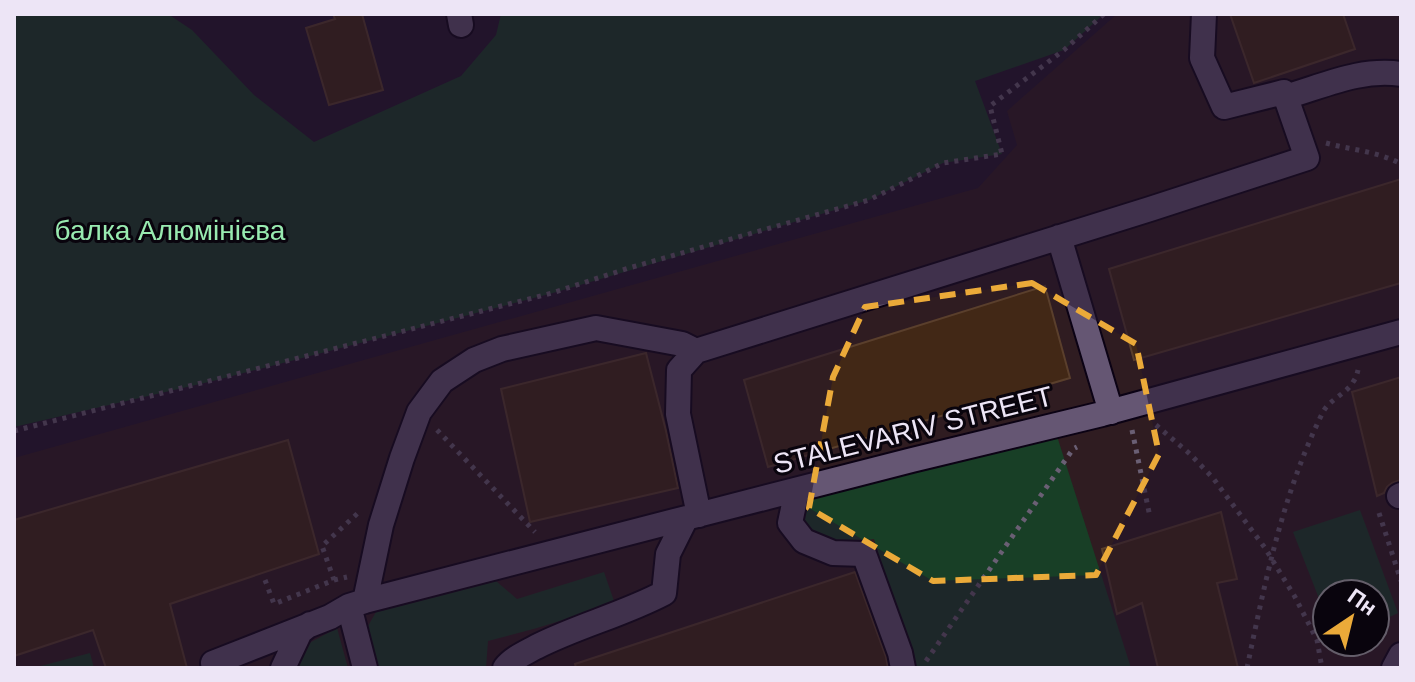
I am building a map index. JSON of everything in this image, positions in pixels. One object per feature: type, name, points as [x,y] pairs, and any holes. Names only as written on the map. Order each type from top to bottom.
[{"type":"lane","points":[[505,668],[511,661],[557,636],[639,606],[664,593],[668,554],[692,516],[678,414],[679,370],[696,351],[1307,158],[1284,92],[1224,107],[1202,58],[1204,14]]},
{"type":"lane","points":[[1285,97],[1337,79],[1385,72],[1401,74]]},
{"type":"lane","points":[[1059,237],[1111,412]]},
{"type":"lane","points":[[365,668],[357,603],[419,412],[442,381],[474,360],[502,349],[596,328],[682,344],[696,351]]},
{"type":"lane","name":"STALEVARIV STREET","points":[[213,663],[330,617],[357,603],[1111,412],[1401,332]]},
{"type":"lane","points":[[797,490],[790,523],[804,541],[833,553],[864,554],[903,668]]},
{"type":"lane","points":[[283,668],[300,632],[310,624]]},
{"type":"lane","points":[[1394,668],[1401,655]]},
{"type":"path","points":[[14,431],[552,293],[869,200],[943,163],[1002,154],[990,106],[1064,50],[1104,14]]},
{"type":"path","points":[[1301,138],[1369,151],[1401,164]]},
{"type":"path","points":[[1247,668],[1264,584],[1295,482],[1325,408],[1353,383],[1363,358]]},
{"type":"path","points":[[419,412],[535,532]]},
{"type":"path","points":[[1166,419],[1153,423],[1213,478],[1272,559],[1317,640],[1322,668]]},
{"type":"path","points":[[1142,426],[1132,430],[1150,517]]},
{"type":"path","points":[[921,668],[1073,449],[1088,444]]},
{"type":"path","points":[[1400,495],[1377,505],[1401,581]]},
{"type":"path","points":[[265,580],[274,604],[334,580],[322,546]]},
{"type":"highlighted area","points":[[1032,283],[1136,344],[1159,454],[1096,575],[933,581],[809,508],[833,377],[865,307]]},
{"type":"shaded area","points":[[1117,14],[1401,14],[1401,668],[14,668],[14,458],[978,188],[1017,145],[1007,111]]},
{"type":"green space","name":"балка Алюмінієва","points":[[14,14],[168,14],[192,30],[254,95],[314,142],[461,76],[496,35],[501,14],[1104,14],[1064,50],[975,81],[1002,154],[943,163],[869,200],[553,293],[213,381],[14,427]]},
{"type":"green space","points":[[1056,433],[1131,668],[911,668],[874,539],[835,544],[806,526],[802,511],[811,495]]},
{"type":"green space","points":[[1360,510],[1385,578],[1311,578],[1293,532]]},
{"type":"green space","points":[[604,572],[615,604],[488,641],[486,668],[373,668],[364,633],[376,612],[496,581],[517,599]]},
{"type":"green space","points":[[1391,594],[1398,613],[1391,616]]},
{"type":"green space","points":[[337,628],[348,668],[295,668],[300,648]]},
{"type":"green space","points":[[90,653],[94,668],[33,668]]},
{"type":"building","points":[[333,14],[362,14],[383,90],[329,105],[306,28],[335,19]]},
{"type":"building","points":[[1230,14],[1343,14],[1355,49],[1254,83]]},
{"type":"building","points":[[1401,179],[1401,283],[1134,360],[1109,269]]},
{"type":"building","points":[[1045,286],[1070,378],[768,467],[744,380]]},
{"type":"building","points":[[646,353],[678,488],[530,522],[501,389]]},
{"type":"building","points":[[1401,377],[1401,480],[1392,483],[1377,496],[1352,392]]},
{"type":"building","points":[[288,440],[319,554],[170,604],[187,668],[106,668],[93,630],[14,656],[14,520]]},
{"type":"building","points":[[1221,512],[1237,579],[1217,583],[1238,668],[1158,668],[1142,603],[1117,614],[1102,549]]},
{"type":"building","points":[[855,572],[888,668],[576,668],[575,664]]}]
